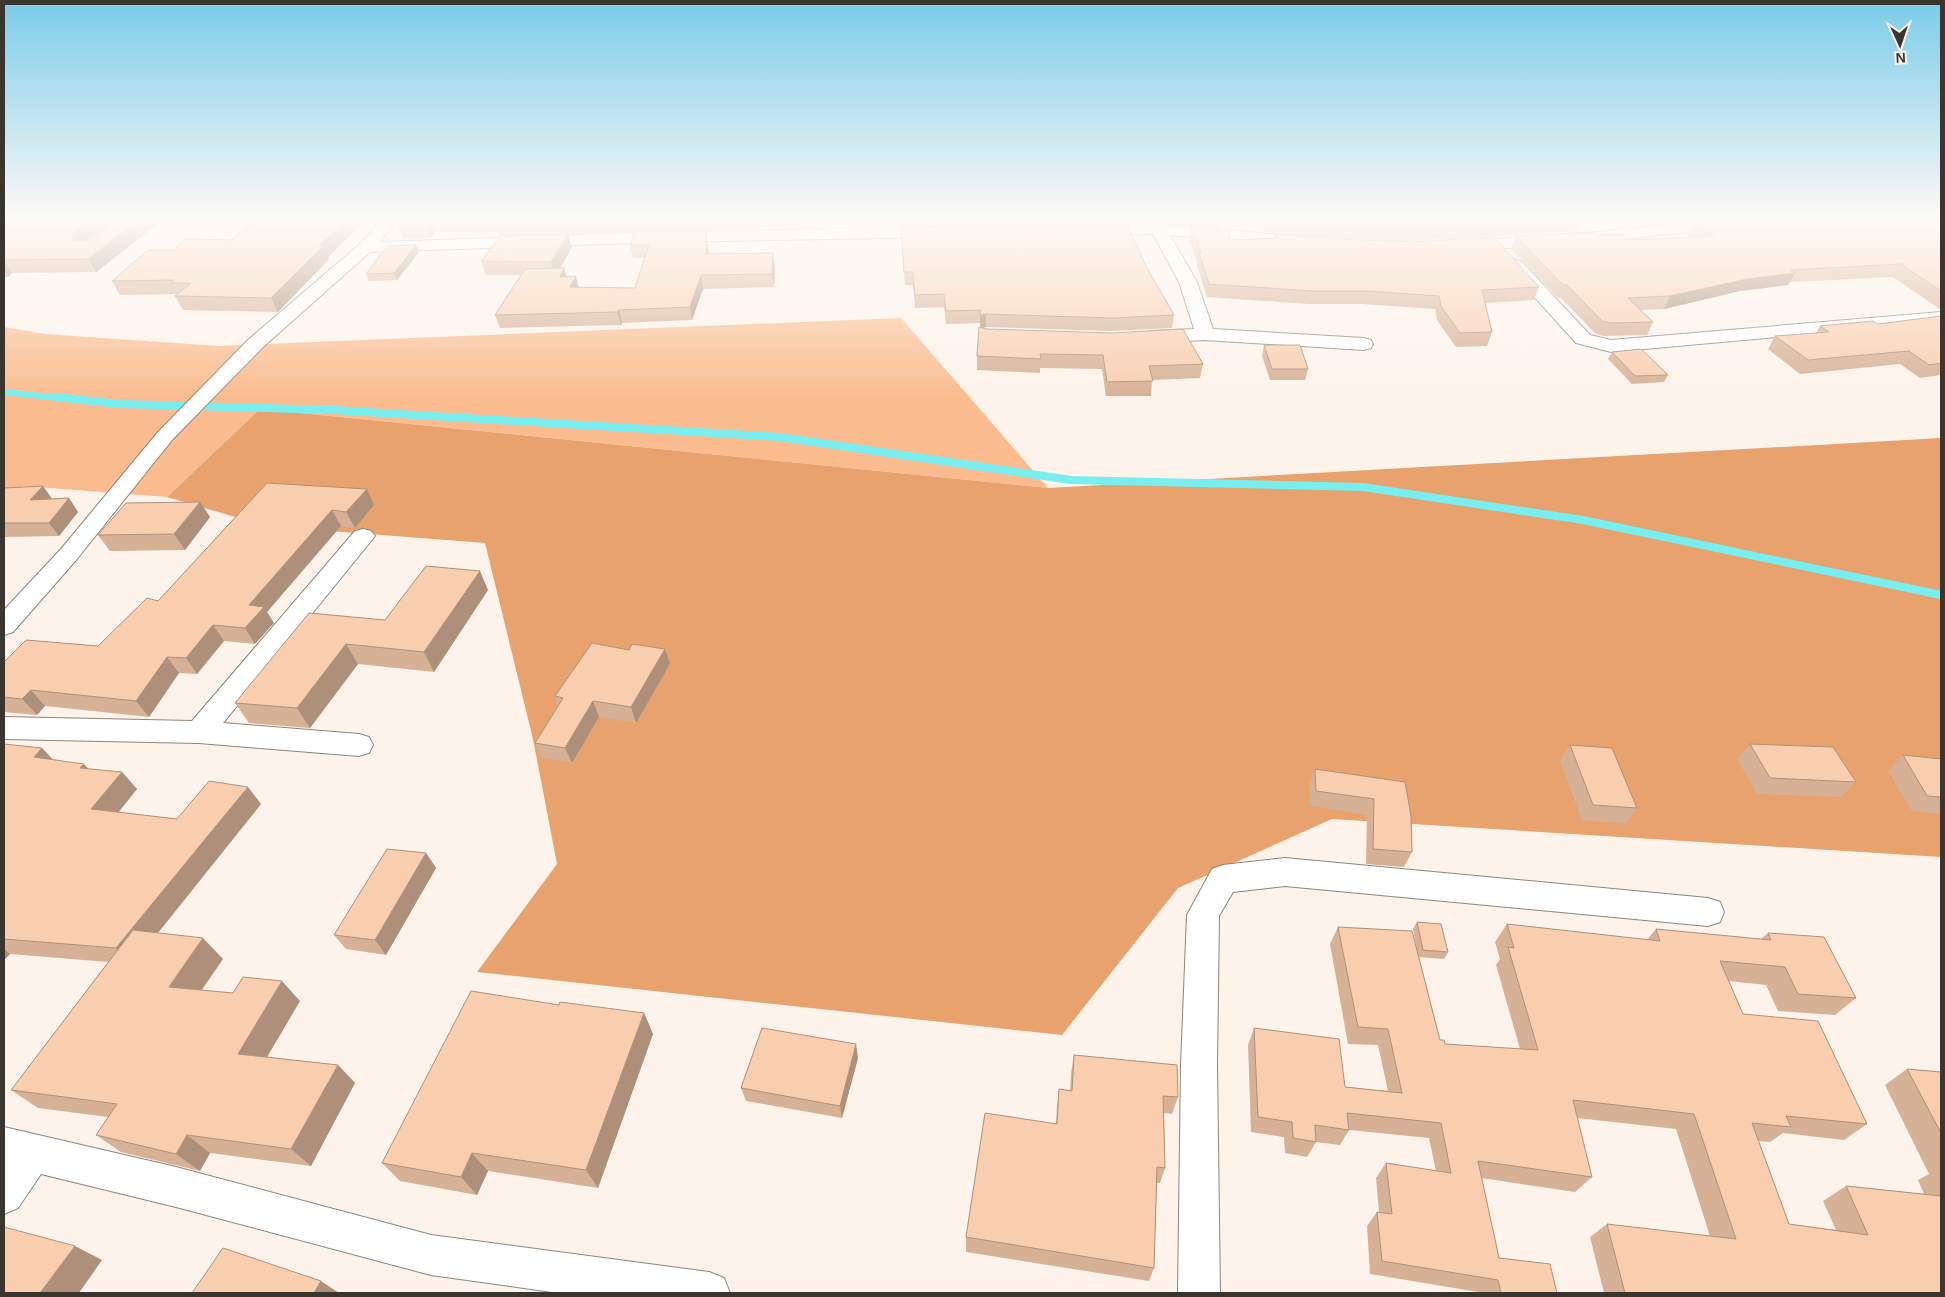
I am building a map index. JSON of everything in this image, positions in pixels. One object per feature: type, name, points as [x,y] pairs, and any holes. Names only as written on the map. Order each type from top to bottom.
[{"type":"street","points":[[4,626],[69,554],[165,436],[256,344],[330,279]]},
{"type":"street","points":[[1186,279],[1205,334]]},
{"type":"street","points":[[1527,279],[1583,339],[1611,346],[1941,316]]},
{"type":"street","points":[[1129,338],[1205,334],[1364,344]]},
{"type":"street","points":[[199,732],[363,536]]},
{"type":"street","points":[[4,728],[199,732],[359,745]]},
{"type":"street","points":[[1198,1293],[1199,1065],[1203,915],[1223,879],[1285,872],[1708,912]]},
{"type":"street","points":[[4,1194],[18,1149],[176,1187],[431,1255],[709,1293]]},
{"type":"shaded area","points":[[901,318],[1048,488],[260,409],[167,497],[23,486],[4,500],[4,327],[45,334],[218,346]]},
{"type":"shaded area","points":[[260,409],[1048,488],[1941,438],[1941,857],[1332,819],[1178,888],[1062,1035],[477,972],[557,864],[533,739],[485,543],[266,526],[167,497]]},
{"type":"building","points":[[115,279],[290,279],[271,298],[175,296],[191,283],[171,283],[174,280],[112,281]]},
{"type":"building","points":[[519,279],[575,279],[570,287],[635,288],[638,279],[700,279],[690,307],[619,310],[617,312],[495,315]]},
{"type":"building","points":[[914,279],[1153,279],[1174,315],[1112,318],[980,315],[981,310],[946,311],[944,294],[915,295]]},
{"type":"building","points":[[1207,279],[1531,279],[1539,287],[1482,290],[1492,332],[1460,333],[1441,306],[1439,296],[1366,291],[1312,291],[1209,284]]},
{"type":"building","points":[[1557,279],[1751,279],[1670,296],[1628,298],[1653,322],[1610,323],[1602,321],[1567,285],[1563,285]]},
{"type":"building","points":[[1923,279],[1941,279],[1941,291]]},
{"type":"building","points":[[1941,316],[1941,363],[1929,365],[1909,351],[1808,360],[1775,336],[1829,332],[1820,326],[1873,321],[1878,324]]},
{"type":"building","points":[[979,327],[986,329],[1112,333],[1183,329],[1203,364],[1149,366],[1153,381],[1107,382],[1103,355],[1040,354],[1041,359],[977,356]]},
{"type":"building","points":[[1264,345],[1300,345],[1308,369],[1272,369]]},
{"type":"building","points":[[1641,349],[1668,375],[1635,376],[1612,352]]},
{"type":"building","points":[[267,483],[367,489],[346,512],[332,510],[249,605],[264,607],[245,628],[213,625],[186,658],[167,657],[136,701],[31,690],[22,699],[4,697],[4,662],[26,640],[98,646],[147,598],[158,601]]},
{"type":"building","points":[[43,486],[30,500],[69,498],[49,523],[4,523],[4,488]]},
{"type":"building","points":[[200,502],[174,534],[98,535],[126,503]]},
{"type":"building","points":[[426,566],[480,571],[424,652],[346,644],[297,708],[235,703],[309,613],[385,620]]},
{"type":"building","points":[[592,643],[629,650],[632,644],[665,649],[631,707],[593,701],[565,748],[535,743],[563,698],[555,696]]},
{"type":"building","points":[[4,744],[42,748],[34,757],[84,764],[80,768],[122,772],[91,809],[177,819],[209,781],[248,787],[116,948],[4,939]]},
{"type":"building","points":[[1750,744],[1833,747],[1856,782],[1770,778]]},
{"type":"building","points":[[1570,745],[1612,748],[1637,808],[1593,805]]},
{"type":"building","points":[[1903,755],[1941,759],[1941,797],[1927,796]]},
{"type":"building","points":[[1315,769],[1405,782],[1411,816],[1412,852],[1373,849],[1374,799],[1316,791]]},
{"type":"building","points":[[387,849],[426,853],[375,940],[334,935]]},
{"type":"building","points":[[1417,922],[1441,924],[1448,952],[1423,950]]},
{"type":"building","points":[[1507,924],[1660,941],[1656,929],[1771,940],[1768,933],[1824,937],[1856,998],[1798,994],[1785,967],[1720,961],[1743,1014],[1818,1021],[1867,1124],[1786,1116],[1791,1127],[1752,1123],[1789,1224],[1868,1235],[1846,1186],[1941,1196],[1941,1293],[1625,1293],[1607,1224],[1736,1239],[1694,1114],[1573,1100],[1592,1177],[1478,1161],[1499,1258],[1550,1264],[1557,1293],[1501,1293],[1498,1280],[1382,1261],[1377,1212],[1392,1214],[1386,1163],[1451,1173],[1441,1123],[1347,1113],[1349,1130],[1315,1125],[1316,1142],[1293,1138],[1292,1122],[1258,1117],[1254,1028],[1339,1039],[1345,1087],[1402,1093],[1388,1029],[1358,1027],[1338,927],[1412,931],[1440,1040],[1444,1040],[1445,1044],[1538,1050],[1508,947],[1514,948]]},
{"type":"building","points":[[133,930],[203,938],[169,987],[233,993],[243,977],[282,981],[238,1054],[338,1065],[291,1149],[187,1135],[176,1154],[96,1135],[117,1104],[11,1090]]},
{"type":"building","points":[[471,991],[559,1005],[560,1002],[644,1013],[586,1170],[472,1153],[461,1177],[382,1163]]},
{"type":"building","points":[[762,1028],[856,1044],[840,1106],[741,1088]]},
{"type":"building","points":[[1074,1055],[1177,1065],[1178,1097],[1163,1096],[1165,1168],[1157,1167],[1154,1268],[966,1237],[985,1113],[1057,1124],[1059,1089],[1072,1091]]},
{"type":"building","points":[[1907,1069],[1941,1072],[1941,1133]]},
{"type":"building","points":[[4,1227],[75,1246],[40,1293],[4,1293]]},
{"type":"building","points":[[223,1248],[321,1281],[314,1293],[192,1293]]},
{"type":"waterway","points":[[4,392],[68,399]]},
{"type":"waterway","points":[[56,397],[120,404],[334,410],[780,437],[1071,480],[1363,487],[1583,520],[1941,595]]}]
